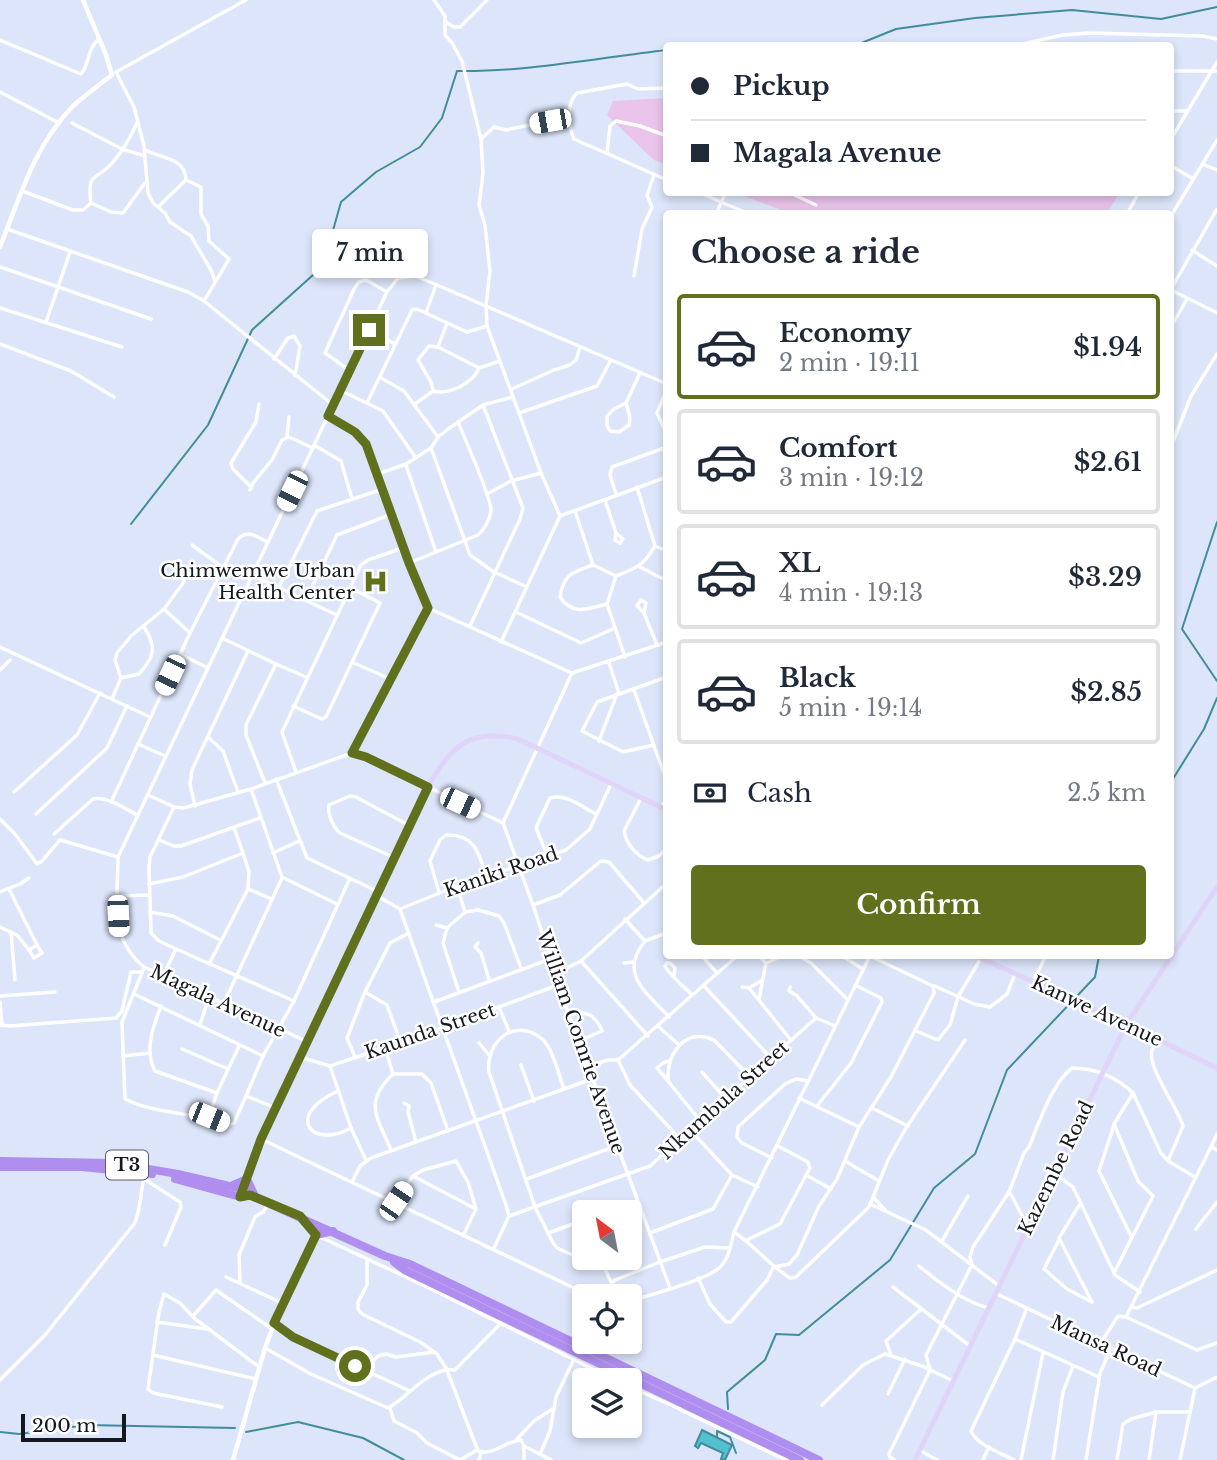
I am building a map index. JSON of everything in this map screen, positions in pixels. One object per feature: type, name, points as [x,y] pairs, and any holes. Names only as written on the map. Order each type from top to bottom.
[{"type":"highway","name":"T3","points":[[0,1161],[113,1163],[230,1186],[241,1193]]},
{"type":"highway","name":"T3","points":[[0,1167],[82,1167],[182,1180],[253,1196]]},
{"type":"highway","points":[[230,1186],[247,1179],[253,1196],[385,1256],[407,1271],[502,1316],[819,1460]]},
{"type":"highway","points":[[300,1216],[316,1235],[333,1231]]},
{"type":"highway","points":[[502,1316],[682,1407],[800,1460]]},
{"type":"main road","points":[[241,1193],[261,1139],[428,787],[443,760],[453,750],[477,737],[511,738],[663,809]]},
{"type":"main road","name":"Kazembe Road","points":[[1174,952],[1217,887]]},
{"type":"main road","name":"Kanwe Avenue","points":[[982,959],[1217,1068]]},
{"type":"main road","name":"Kazembe Road","points":[[915,1460],[1126,1025],[1170,959]]},
{"type":"street","points":[[0,247],[20,190],[37,155],[59,123],[80,100],[114,74],[246,0]]},
{"type":"street","points":[[435,0],[446,22],[445,35],[459,55],[467,79],[481,139],[483,173],[479,205],[485,225],[490,281],[486,305],[488,326],[541,473],[560,516]]},
{"type":"street","points":[[446,22],[460,27],[487,0]]},
{"type":"street","points":[[84,1],[114,74],[129,96],[145,150],[145,183],[148,193],[170,222],[191,236],[215,282]]},
{"type":"street","points":[[1029,42],[1087,33],[1203,36],[1217,39]]},
{"type":"street","points":[[0,40],[81,74],[88,62],[89,51],[99,39]]},
{"type":"street","points":[[1174,134],[1217,62]]},
{"type":"street","points":[[1174,71],[1214,71]]},
{"type":"street","points":[[663,88],[638,89],[627,84],[577,93],[572,97],[569,117],[574,138],[663,178]]},
{"type":"street","points":[[0,92],[59,123]]},
{"type":"street","points":[[1174,111],[1187,111]]},
{"type":"street","points":[[481,139],[494,127],[506,130],[569,117]]},
{"type":"street","points":[[91,203],[89,191],[95,175],[110,166],[137,121]]},
{"type":"street","points":[[607,153],[610,126],[616,121],[663,135]]},
{"type":"street","points":[[72,123],[122,149],[145,156]]},
{"type":"street","points":[[1174,211],[1217,140]]},
{"type":"street","points":[[145,150],[183,166],[187,180],[201,187],[201,214],[208,226],[209,241],[229,259],[204,301]]},
{"type":"street","points":[[1202,164],[1217,170]]},
{"type":"street","points":[[1174,168],[1192,178]]},
{"type":"street","points":[[634,276],[642,229],[652,207],[647,195],[654,174]]},
{"type":"street","points":[[158,207],[187,180]]},
{"type":"street","points":[[91,203],[111,212],[123,212],[145,183]]},
{"type":"street","points":[[20,190],[73,210],[83,210],[91,203]]},
{"type":"street","points":[[707,196],[740,210]]},
{"type":"street","points":[[718,210],[724,196]]},
{"type":"street","points":[[797,196],[817,205]]},
{"type":"street","points":[[1174,283],[1217,209]]},
{"type":"street","points":[[7,229],[188,292],[204,301],[333,405]]},
{"type":"street","points":[[1192,250],[1217,265]]},
{"type":"street","points":[[46,322],[70,251]]},
{"type":"street","points":[[0,267],[151,319]]},
{"type":"street","points":[[349,370],[325,354],[354,289],[359,282],[366,280],[387,292],[393,282],[404,276],[416,276],[640,372],[663,385]]},
{"type":"street","points":[[426,313],[436,285]]},
{"type":"street","points":[[1174,291],[1217,313]]},
{"type":"street","name":"Magala Avenue","points":[[308,1042],[163,976],[143,970],[120,935],[118,857],[387,292]]},
{"type":"street","points":[[1174,322],[1187,299]]},
{"type":"street","points":[[0,308],[122,348]]},
{"type":"street","points":[[367,403],[412,310],[417,309],[467,332],[488,326]]},
{"type":"street","points":[[438,348],[447,323]]},
{"type":"street","points":[[369,330],[395,344]]},
{"type":"street","points":[[274,359],[288,338],[294,336],[300,346],[295,376]]},
{"type":"street","points":[[0,344],[71,372],[114,397]]},
{"type":"street","points":[[433,391],[418,360],[427,347],[438,348],[479,368]]},
{"type":"street","points":[[511,390],[570,365],[576,360],[580,347]]},
{"type":"street","points":[[1174,439],[1191,396],[1217,354]]},
{"type":"street","points":[[519,413],[597,386],[611,360]]},
{"type":"street","points":[[415,405],[433,391],[444,393],[470,381],[479,368],[500,361]]},
{"type":"street","points":[[626,403],[629,425],[614,433],[608,428],[607,416],[626,403],[640,372]]},
{"type":"street","points":[[380,378],[401,388],[438,437]]},
{"type":"street","points":[[340,390],[387,415],[416,458]]},
{"type":"street","points":[[378,474],[416,458],[431,448],[438,437],[483,405],[513,397]]},
{"type":"street","points":[[663,397],[657,413],[663,426]]},
{"type":"street","points":[[259,404],[256,422],[231,463],[251,489],[272,460],[279,443],[287,437],[289,417]]},
{"type":"street","points":[[470,626],[523,511],[483,405]]},
{"type":"street","points":[[328,416],[361,436],[428,608],[572,673],[663,643]]},
{"type":"street","points":[[409,563],[478,535],[491,511],[458,422]]},
{"type":"street","points":[[287,437],[313,446],[341,461],[352,499]]},
{"type":"street","points":[[431,448],[472,558],[494,572],[527,587]]},
{"type":"street","points":[[616,494],[610,475],[615,465],[663,448]]},
{"type":"street","points":[[406,464],[436,552]]},
{"type":"street","points":[[486,494],[511,481],[541,473]]},
{"type":"street","points":[[501,642],[560,516],[616,494],[663,480]]},
{"type":"street","points":[[637,487],[655,546]]},
{"type":"street","points":[[279,587],[317,512],[383,489]]},
{"type":"street","points":[[605,500],[616,533]]},
{"type":"street","points":[[575,511],[593,565],[616,576],[640,567],[655,546]]},
{"type":"street","points":[[306,600],[337,535],[392,514]]},
{"type":"street","points":[[111,802],[190,633],[238,539],[245,533],[268,542]]},
{"type":"street","points":[[192,545],[222,567]]},
{"type":"street","points":[[655,546],[663,549]]},
{"type":"street","points":[[296,772],[282,732],[293,706],[364,562],[403,548]]},
{"type":"street","points":[[112,699],[121,678],[115,660],[117,653],[131,636],[164,609],[184,582],[182,574],[173,563]]},
{"type":"street","points":[[593,565],[569,574],[560,597],[579,611],[607,604]]},
{"type":"street","points":[[640,567],[663,579]]},
{"type":"street","points":[[252,575],[337,615]]},
{"type":"street","points":[[616,576],[607,604],[625,657]]},
{"type":"street","points":[[293,706],[322,719],[326,717],[354,663],[380,603],[351,588]]},
{"type":"street","points":[[352,753],[428,608]]},
{"type":"street","points":[[164,609],[190,633]]},
{"type":"street","points":[[516,612],[581,643],[615,628]]},
{"type":"street","points":[[644,613],[657,645]]},
{"type":"street","points":[[121,678],[139,674],[153,648],[152,639],[144,626]]},
{"type":"street","points":[[222,638],[307,678]]},
{"type":"street","points":[[0,647],[150,717]]},
{"type":"street","points":[[195,806],[190,777],[248,651]]},
{"type":"street","points":[[180,654],[208,668]]},
{"type":"street","points":[[0,670],[10,660]]},
{"type":"street","points":[[354,663],[391,680]]},
{"type":"street","points":[[599,741],[618,694],[609,663]]},
{"type":"street","points":[[265,783],[245,730],[276,664]]},
{"type":"street","points":[[148,795],[174,807],[195,806],[352,753],[366,757],[503,823],[572,673]]},
{"type":"street","points":[[654,745],[628,752],[582,731],[597,702],[663,679]]},
{"type":"street","points":[[634,690],[663,771]]},
{"type":"street","points":[[14,792],[77,735],[100,693]]},
{"type":"street","points":[[36,814],[107,748],[127,706]]},
{"type":"street","points":[[208,737],[223,751],[238,792]]},
{"type":"street","points":[[138,744],[165,756]]},
{"type":"street","points":[[276,779],[307,858],[350,878],[400,909],[509,1216],[494,1248]]},
{"type":"street","name":"Kaniki Road","points":[[400,909],[440,892],[566,850],[590,829],[611,784]]},
{"type":"street","points":[[250,789],[282,877],[337,904]]},
{"type":"street","points":[[395,858],[340,833],[335,828],[329,805],[350,796],[356,797],[410,826]]},
{"type":"street","points":[[548,858],[536,828],[550,798],[566,798],[596,814]]},
{"type":"street","points":[[640,798],[624,831],[626,841],[639,855],[649,860],[663,852]]},
{"type":"street","points":[[54,834],[93,799],[111,802],[137,815]]},
{"type":"street","points":[[174,807],[150,857],[151,933],[159,941],[294,1001]]},
{"type":"street","points":[[0,818],[37,864],[60,840],[118,857]]},
{"type":"street","points":[[159,839],[174,846],[181,846],[261,818]]},
{"type":"street","name":"William Comrie Avenue","points":[[503,823],[533,905],[554,974],[670,1287]]},
{"type":"street","points":[[209,964],[248,889],[249,872],[234,828]]},
{"type":"street","points":[[440,892],[430,861],[440,840],[446,835],[472,842],[478,850],[486,876]]},
{"type":"street","points":[[273,853],[299,841]]},
{"type":"street","points":[[149,884],[183,877],[243,853]]},
{"type":"street","points":[[533,905],[569,889],[601,861],[609,862],[644,903]]},
{"type":"street","points":[[224,1003],[282,877]]},
{"type":"street","points":[[0,892],[29,878]]},
{"type":"street","points":[[143,970],[122,1022],[126,1100],[142,1106],[209,1117],[232,1125],[263,1056],[294,1001],[350,878]]},
{"type":"street","points":[[457,886],[465,912]]},
{"type":"street","points":[[554,974],[580,961],[663,886]]},
{"type":"street","points":[[0,927],[17,934],[34,958],[42,953],[9,889]]},
{"type":"street","points":[[248,889],[272,899]]},
{"type":"street","points":[[118,896],[149,895]]},
{"type":"street","points":[[459,992],[444,949],[444,937],[447,929],[465,912],[478,910],[499,916],[521,968]]},
{"type":"street","points":[[150,912],[173,916],[220,940]]},
{"type":"street","points":[[625,919],[645,941]]},
{"type":"street","points":[[436,925],[447,929]]},
{"type":"street","points":[[11,932],[15,980]]},
{"type":"street","points":[[355,1058],[347,1038],[365,992],[390,943],[409,933]]},
{"type":"street","points":[[663,934],[645,941],[634,962],[637,982],[669,1017]]},
{"type":"street","points":[[29,950],[37,945]]},
{"type":"street","points":[[163,976],[176,949]]},
{"type":"street","points":[[481,953],[489,979]]},
{"type":"street","points":[[433,1002],[489,979],[550,959]]},
{"type":"street","points":[[704,959],[717,974]]},
{"type":"street","points":[[588,1066],[618,1060],[734,959]]},
{"type":"street","points":[[762,959],[766,963]]},
{"type":"street","points":[[766,963],[776,959]]},
{"type":"street","points":[[804,959],[848,1000]]},
{"type":"street","points":[[847,959],[863,969]]},
{"type":"street","points":[[642,1297],[698,1278],[720,1267],[730,1248],[734,1232],[868,959]]},
{"type":"street","points":[[876,959],[979,1006],[990,1007],[1007,994],[1013,985],[1015,974]]},
{"type":"street","points":[[916,1031],[938,1040],[951,1023],[958,997],[977,959]]},
{"type":"street","points":[[1033,981],[1044,959]]},
{"type":"street","points":[[580,961],[648,1036]]},
{"type":"street","points":[[624,963],[634,962]]},
{"type":"street","points":[[758,1001],[766,963]]},
{"type":"street","points":[[55,992],[0,999],[1,1025],[116,1018],[122,1011],[131,972],[143,970]]},
{"type":"street","points":[[674,976],[693,995]]},
{"type":"street","points":[[742,987],[749,988],[761,981]]},
{"type":"street","name":"Kaunda Street","points":[[330,1066],[558,985]]},
{"type":"street","points":[[817,1106],[851,1063],[882,1002],[881,998],[855,985]]},
{"type":"street","points":[[704,986],[771,1058]]},
{"type":"street","points":[[775,1266],[789,1264],[797,1255],[816,1213],[845,1161],[859,1127],[873,1108],[916,1031],[934,993],[933,986]]},
{"type":"street","points":[[749,988],[791,1040]]},
{"type":"street","points":[[365,992],[387,1005],[401,1042]]},
{"type":"street","points":[[134,994],[263,1056]]},
{"type":"street","points":[[797,996],[816,1018],[835,1026]]},
{"type":"street","points":[[200,1024],[209,998]]},
{"type":"street","points":[[161,1006],[151,1036],[152,1065],[159,1074],[217,1093]]},
{"type":"street","points":[[499,1007],[509,1031]]},
{"type":"street","points":[[569,1015],[581,1011],[601,1027],[601,1031],[579,1041]]},
{"type":"street","name":"Nkumbula Street","points":[[509,1216],[654,1164],[816,1018]]},
{"type":"street","points":[[658,1027],[678,1044]]},
{"type":"street","points":[[564,1089],[548,1047],[542,1039],[523,1031],[509,1031],[500,1037],[489,1055],[489,1072],[535,1207],[552,1243],[572,1254]]},
{"type":"street","points":[[668,1081],[669,1061],[678,1044],[690,1039],[709,1037],[750,1077]]},
{"type":"street","points":[[734,1232],[790,1278],[796,1277],[861,1216],[870,1204],[908,1126],[965,1040]]},
{"type":"street","points":[[479,1044],[489,1055]]},
{"type":"street","points":[[209,1117],[239,1046]]},
{"type":"street","points":[[1153,1047],[1150,1055],[1152,1063],[1183,1126],[1168,1161]]},
{"type":"street","points":[[385,1048],[393,1074]]},
{"type":"street","points":[[182,1049],[228,1069]]},
{"type":"street","points":[[123,1056],[150,1054]]},
{"type":"street","points":[[300,1057],[330,1066],[351,1128],[366,1160]]},
{"type":"street","points":[[618,1060],[630,1085],[680,1139]]},
{"type":"street","points":[[669,1061],[657,1069],[700,1121]]},
{"type":"street","points":[[521,1065],[534,1101]]},
{"type":"street","points":[[894,1460],[890,1454],[930,1370],[926,1355],[972,1265],[970,1257],[973,1247],[1009,1192],[1024,1153],[1064,1074],[1072,1068],[1102,1073],[1122,1083],[1133,1093],[1156,1146],[1168,1161],[1195,1177]]},
{"type":"street","points":[[702,1072],[725,1098]]},
{"type":"street","points":[[391,1150],[374,1099],[382,1084],[393,1074],[422,1074],[431,1083],[448,1130]]},
{"type":"street","points":[[352,1182],[366,1160],[592,1079]]},
{"type":"street","points":[[772,1158],[742,1143],[737,1138],[738,1127],[785,1084],[796,1079],[808,1081]]},
{"type":"street","points":[[338,1091],[314,1105],[307,1122],[310,1128],[329,1137],[351,1128]]},
{"type":"street","points":[[1132,1238],[1099,1171],[1114,1124],[1133,1093]]},
{"type":"street","points":[[246,1096],[276,1108]]},
{"type":"street","points":[[799,1098],[859,1127]]},
{"type":"street","points":[[873,1108],[908,1126]]},
{"type":"street","points":[[408,1112],[416,1142]]},
{"type":"street","points":[[1114,1124],[1138,1181],[1153,1196],[1114,1273]]},
{"type":"street","points":[[690,1130],[732,1175],[758,1187]]},
{"type":"street","points":[[1126,1317],[1217,1134]]},
{"type":"street","points":[[261,1139],[572,1287]]},
{"type":"street","points":[[527,1179],[616,1146]]},
{"type":"street","points":[[747,1240],[780,1224],[810,1168],[809,1163],[778,1146]]},
{"type":"street","points":[[1211,1147],[1217,1150]]},
{"type":"street","points":[[396,1201],[413,1176],[434,1166],[457,1161],[464,1172],[476,1209],[464,1234]]},
{"type":"street","points":[[845,1161],[879,1181]]},
{"type":"street","points":[[1054,1173],[1071,1185],[1114,1273],[1140,1292]]},
{"type":"street","points":[[0,1380],[45,1335],[134,1224],[138,1217],[142,1175],[180,1202],[181,1208],[165,1245]]},
{"type":"street","points":[[649,1233],[713,1209],[732,1175]]},
{"type":"street","points":[[806,1175],[831,1189]]},
{"type":"street","points":[[413,1176],[476,1209]]},
{"type":"street","points":[[1009,1192],[1015,1199],[1022,1218],[1029,1224]]},
{"type":"street","points":[[942,1241],[968,1196]]},
{"type":"street","points":[[873,1197],[889,1214]]},
{"type":"street","points":[[1196,1229],[1217,1202]]},
{"type":"street","points":[[240,1282],[240,1255],[255,1217],[264,1211],[268,1203]]},
{"type":"street","points":[[870,1204],[924,1229],[999,1286]]},
{"type":"street","points":[[1059,1238],[1092,1302],[1067,1289],[1044,1269],[1059,1238],[1080,1204]]},
{"type":"street","points":[[548,1233],[572,1224]]},
{"type":"street","points":[[233,1460],[273,1326],[320,1225]]},
{"type":"street","points":[[316,1235],[502,1316],[592,1368]]},
{"type":"street","points":[[606,1270],[611,1282],[705,1247],[730,1248]]},
{"type":"street","points":[[367,1259],[368,1285],[358,1302],[358,1310],[435,1352],[446,1368],[479,1451],[479,1460]]},
{"type":"street","points":[[698,1278],[717,1314],[726,1322],[731,1322],[767,1280],[775,1266]]},
{"type":"street","points":[[919,1266],[957,1294],[988,1308]]},
{"type":"street","points":[[1132,1307],[1136,1308],[1217,1270]]},
{"type":"street","points":[[226,1277],[282,1303]]},
{"type":"street","points":[[892,1287],[970,1346]]},
{"type":"street","points":[[193,1317],[216,1290],[293,1337],[410,1391]]},
{"type":"street","name":"Mansa Road","points":[[995,1293],[1195,1388]]},
{"type":"street","points":[[222,1407],[149,1391],[164,1294],[180,1303],[193,1317],[259,1367]]},
{"type":"street","points":[[891,1355],[886,1342],[920,1310]]},
{"type":"street","points":[[1014,1460],[989,1447],[971,1431],[1026,1310]]},
{"type":"street","points":[[390,1408],[410,1391],[446,1368],[454,1370],[484,1343],[502,1316]]},
{"type":"street","points":[[1100,1344],[1117,1317],[1126,1317],[1190,1348],[1204,1349],[1217,1343]]},
{"type":"street","points":[[158,1322],[210,1329]]},
{"type":"street","points":[[1015,1339],[1099,1377]]},
{"type":"street","points":[[265,1348],[303,1369],[390,1408],[394,1421],[417,1433],[427,1443],[460,1460],[479,1451],[489,1452],[515,1440],[534,1421],[555,1408]]},
{"type":"street","points":[[1086,1460],[1099,1377],[1110,1349]]},
{"type":"street","points":[[373,1361],[386,1354],[396,1357],[435,1352]]},
{"type":"street","points":[[1021,1460],[1043,1353]]},
{"type":"street","points":[[153,1355],[256,1378]]},
{"type":"street","points":[[822,1405],[863,1365],[881,1356],[891,1355],[905,1359],[953,1381]]},
{"type":"street","points":[[540,1454],[550,1431],[556,1397],[574,1359]]},
{"type":"street","points":[[888,1394],[905,1359]]},
{"type":"street","points":[[1053,1460],[1063,1392],[1073,1366]]},
{"type":"street","points":[[1180,1460],[1195,1388],[1217,1377]]},
{"type":"street","points":[[642,1392],[682,1407],[786,1460]]},
{"type":"street","points":[[1117,1460],[1123,1424],[1156,1412],[1189,1412]]},
{"type":"street","points":[[1149,1460],[1156,1412]]},
{"type":"street","points":[[515,1440],[521,1440],[524,1446],[524,1460]]},
{"type":"street","points":[[524,1446],[551,1460]]},
{"type":"street","points":[[984,1460],[989,1447]]},
{"type":"street","points":[[920,1451],[937,1460]]},
{"type":"shaded area","points":[[663,98],[663,163],[654,160],[607,115],[613,101]]},
{"type":"shaded area","points":[[744,196],[1117,196],[1109,210],[781,210]]},
{"type":"water","points":[[702,1430],[732,1445],[725,1460],[721,1459],[723,1453],[701,1443],[698,1448],[695,1446]]},
{"type":"waterway","points":[[864,42],[896,29],[975,18],[1072,10],[1161,19],[1217,7]]},
{"type":"waterway","points":[[131,524],[208,425],[252,330],[323,266],[341,202],[376,172],[420,147],[442,118],[457,71],[536,67],[663,51]]},
{"type":"waterway","points":[[1217,522],[1182,629],[1217,681]]},
{"type":"waterway","points":[[1174,777],[1204,729],[1217,698]]},
{"type":"waterway","points":[[728,1409],[727,1392],[765,1360],[776,1334],[799,1335],[890,1260],[934,1188],[975,1154],[1007,1070],[1095,977],[1098,959]]},
{"type":"waterway","points":[[246,1432],[298,1422],[363,1438],[404,1460]]},
{"type":"waterway","points":[[0,1432],[19,1434],[86,1425],[235,1428]]},
{"type":"waterway","points":[[717,1437],[717,1431],[730,1437],[736,1453]]},
{"type":"place","name":"Chimwemwe Urban Health Center","points":[[375,581]]},
{"type":"route","points":[[355,1366],[293,1337],[274,1323],[316,1235],[300,1216],[257,1197],[240,1197],[261,1139],[428,787],[352,753],[428,608],[366,444],[361,436],[328,416],[369,330]]}]
